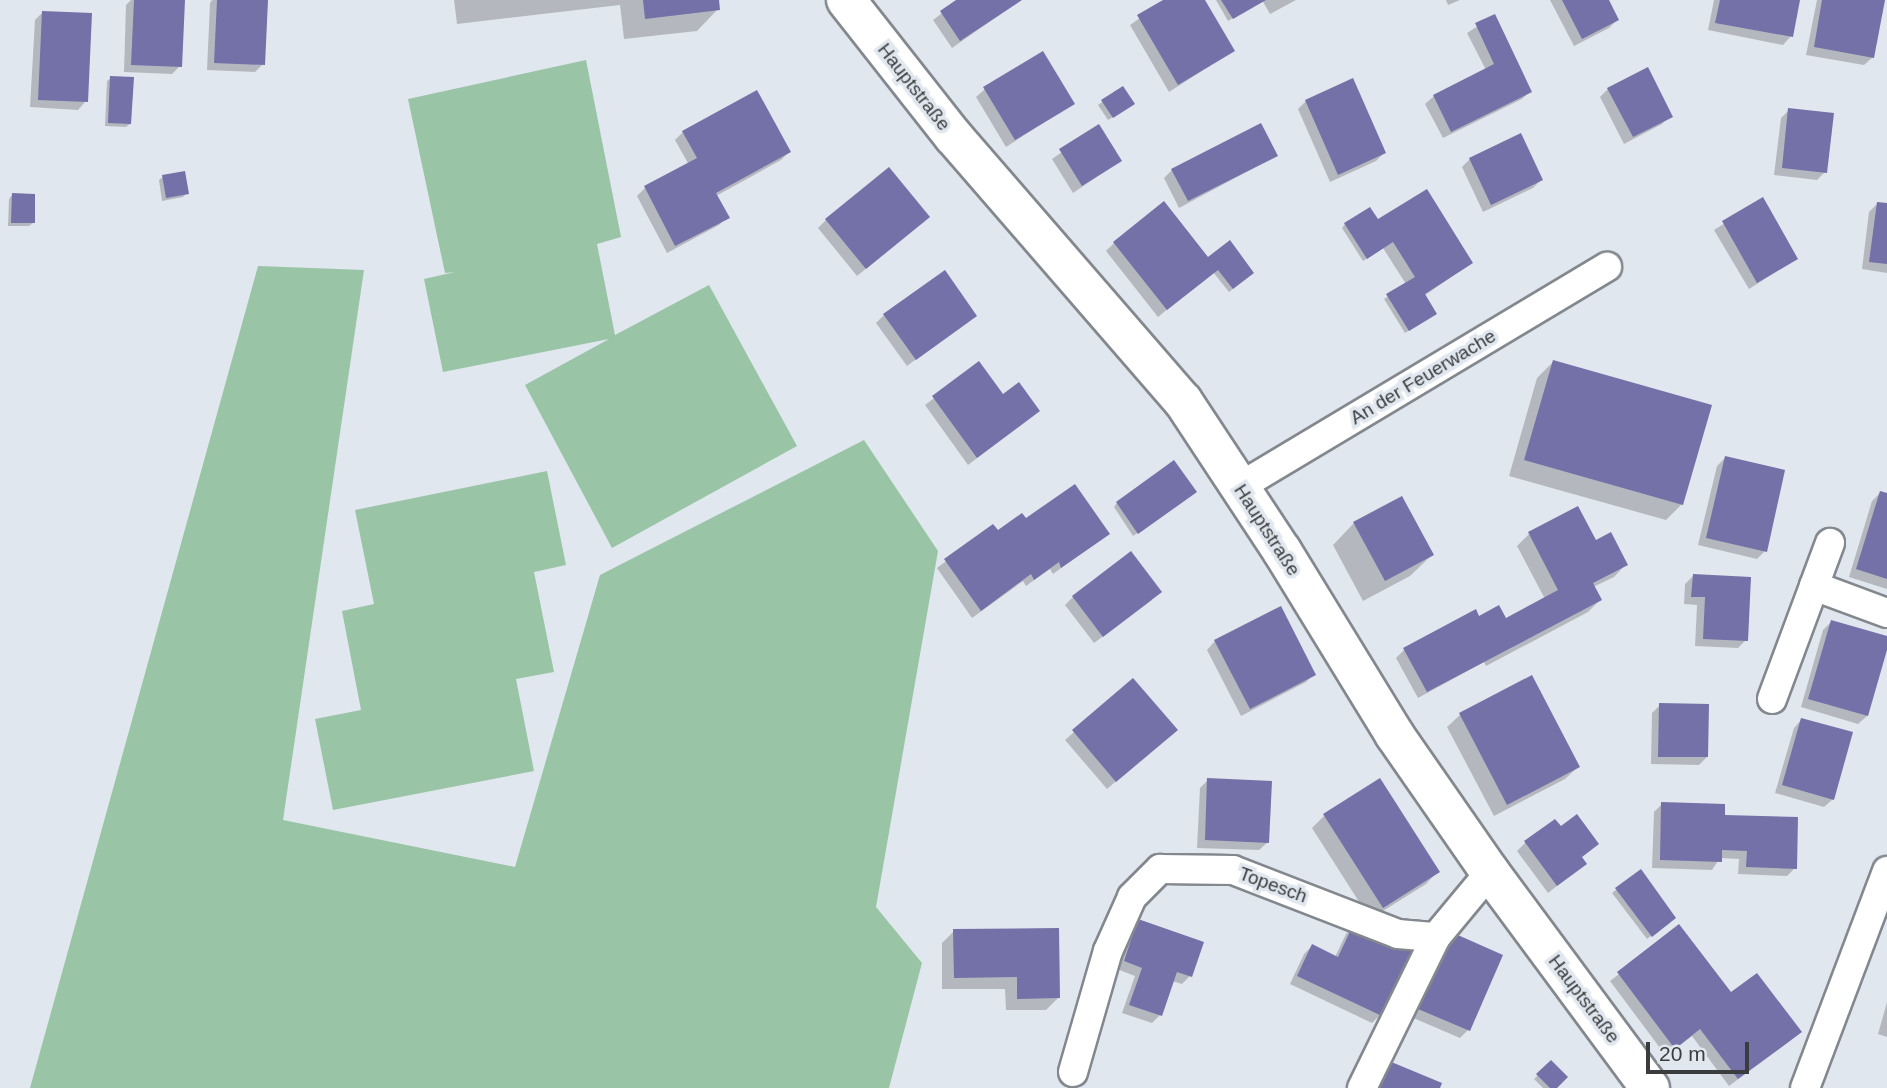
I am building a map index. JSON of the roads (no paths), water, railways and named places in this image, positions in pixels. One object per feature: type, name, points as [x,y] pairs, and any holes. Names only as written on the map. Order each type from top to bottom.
[{"type":"main road","name":"Hauptstraße","points":[[846,0],[954,137],[1183,401],[1394,734],[1490,872],[1650,1088]]},
{"type":"street","name":"An der Feuerwache","points":[[1239,486],[1607,267]]},
{"type":"street","points":[[1772,699],[1830,543]]},
{"type":"street","points":[[1814,586],[1887,613]]},
{"type":"street","name":"Topesch","points":[[1073,1072],[1108,951],[1132,897],[1160,869],[1233,870],[1398,934],[1436,937]]},
{"type":"street","points":[[1805,1088],[1887,871]]},
{"type":"street","points":[[1362,1088],[1436,937],[1490,872]]}]
